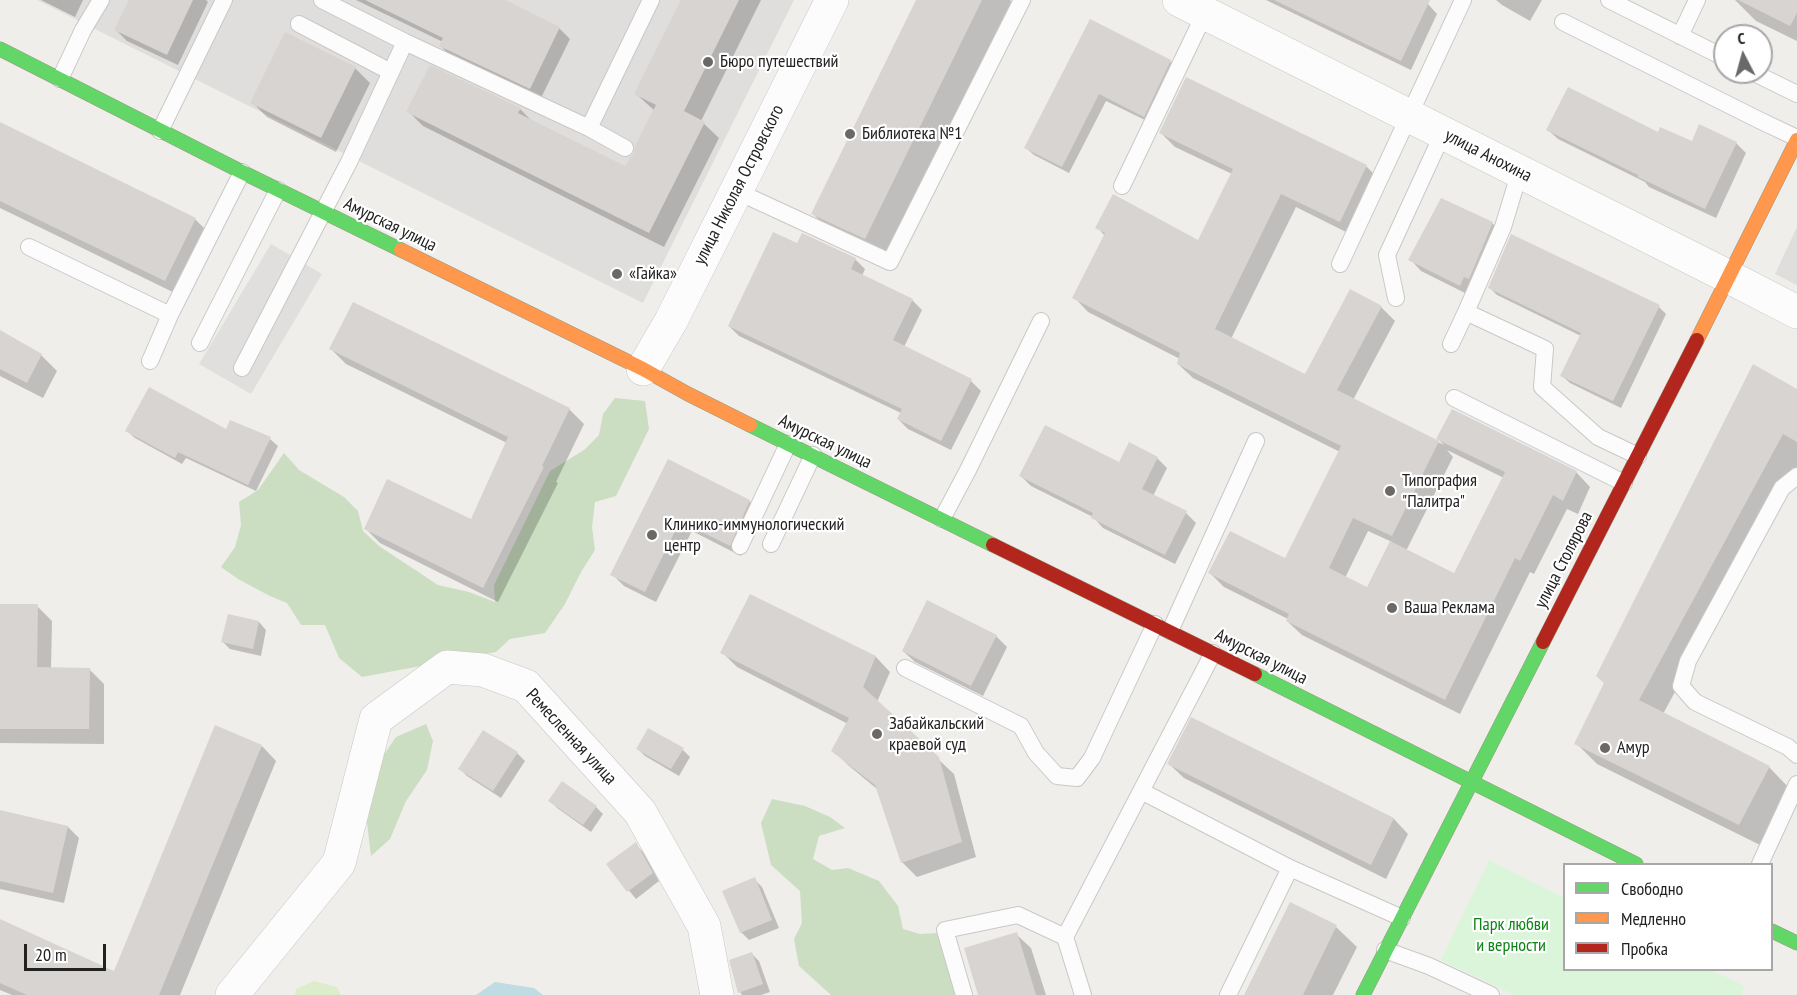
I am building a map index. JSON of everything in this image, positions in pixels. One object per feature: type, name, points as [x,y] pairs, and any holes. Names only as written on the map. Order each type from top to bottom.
[{"type":"main road","name":"Амурская улица","points":[[0,49],[323,213],[643,369],[788,444],[1213,652],[1634,863]]},
{"type":"main road","name":"улица Столярова","points":[[1363,995],[1797,139]]},
{"type":"main road","points":[[1773,931],[1797,943]]},
{"type":"street","name":"улица Николая Островского","points":[[643,369],[670,321],[832,0]]},
{"type":"street","name":"улица Анохина","points":[[1192,6],[1797,312]]},
{"type":"street","name":"Ремесленная улица","points":[[232,995],[339,863],[376,719],[447,667],[483,670],[526,686],[640,812],[704,926],[717,995]]},
{"type":"lane","points":[[60,79],[83,30],[101,0]]},
{"type":"lane","points":[[160,131],[224,0]]},
{"type":"lane","points":[[322,0],[405,42],[589,128],[625,148]]},
{"type":"lane","points":[[589,128],[651,0]]},
{"type":"lane","points":[[736,191],[890,262],[1023,0]]},
{"type":"lane","points":[[1340,264],[1463,0]]},
{"type":"lane","points":[[1609,0],[1713,52]]},
{"type":"lane","points":[[1680,36],[1697,0]]},
{"type":"lane","points":[[1122,186],[1192,6]]},
{"type":"lane","points":[[1563,22],[1797,139]]},
{"type":"lane","points":[[299,24],[391,72]]},
{"type":"lane","points":[[242,368],[323,213],[405,42]]},
{"type":"lane","points":[[1773,82],[1797,94]]},
{"type":"lane","points":[[1396,298],[1387,255],[1443,133]]},
{"type":"lane","points":[[1451,344],[1503,227],[1520,171]]},
{"type":"lane","points":[[150,361],[170,315],[242,172]]},
{"type":"lane","points":[[200,343],[278,190]]},
{"type":"lane","points":[[29,247],[170,315]]},
{"type":"lane","points":[[1466,312],[1545,349],[1542,387],[1598,437],[1638,456]]},
{"type":"lane","points":[[942,519],[1041,321]]},
{"type":"lane","points":[[1454,398],[1624,483]]},
{"type":"lane","points":[[904,668],[1021,726],[1036,753],[1057,776],[1077,778],[1092,758],[1162,628],[1256,441]]},
{"type":"lane","points":[[740,546],[788,444]]},
{"type":"lane","points":[[771,544],[813,455]]},
{"type":"lane","points":[[1797,476],[1782,488],[1688,661],[1681,686],[1695,702],[1788,747],[1797,755]]},
{"type":"lane","points":[[1083,995],[1065,937],[1213,652]]},
{"type":"lane","points":[[1760,863],[1797,784]]},
{"type":"lane","points":[[1141,791],[1290,868],[1402,918]]},
{"type":"lane","points":[[1228,995],[1290,868]]},
{"type":"lane","points":[[964,995],[945,930],[1018,915],[1065,937]]},
{"type":"lane","points":[[1385,950],[1429,966],[1491,995]]},
{"type":"shaded area","points":[[37,0],[794,0],[643,303]]},
{"type":"shaded area","points":[[1797,227],[1797,285],[1775,274]]},
{"type":"shaded area","points":[[271,244],[322,274],[251,394],[199,364]]},
{"type":"green space","points":[[615,398],[645,401],[649,429],[616,496],[595,502],[592,527],[595,550],[565,604],[545,633],[510,639],[496,652],[362,677],[339,658],[325,625],[301,625],[287,603],[238,579],[221,567],[235,547],[241,525],[239,502],[258,490],[284,453],[299,470],[344,497],[358,511],[363,531],[379,546],[438,585],[469,592],[495,602],[494,585],[550,471],[584,450],[599,435],[603,414]]},
{"type":"green space","points":[[426,724],[433,741],[427,770],[406,801],[390,839],[371,856],[367,822],[378,763],[396,737]]},
{"type":"green space","points":[[772,799],[805,806],[830,817],[845,828],[819,836],[813,859],[832,870],[848,868],[879,881],[898,906],[903,929],[920,934],[938,933],[958,995],[831,995],[799,966],[794,939],[802,923],[800,891],[771,865],[761,823]]},
{"type":"green space","name":"Парк любви и верности","points":[[1489,860],[1563,897],[1563,971],[1713,971],[1745,986],[1741,995],[1514,995],[1441,960]]},
{"type":"green space","points":[[314,981],[337,987],[341,995],[295,995],[296,989]]},
{"type":"water","points":[[495,982],[534,988],[543,995],[476,995]]},
{"type":"building","points":[[129,0],[193,0],[167,55],[114,30]]},
{"type":"building","points":[[365,0],[505,0],[560,27],[530,89],[439,46],[443,38]]},
{"type":"building","points":[[681,0],[739,0],[684,111],[705,122],[649,233],[406,112],[430,65],[521,108],[518,113],[625,166],[634,153],[635,146],[656,105],[634,94]]},
{"type":"building","points":[[916,0],[982,0],[865,239],[811,214]]},
{"type":"building","points":[[1274,0],[1430,0],[1401,61]]},
{"type":"building","points":[[1738,0],[1797,0],[1797,13],[1790,26]]},
{"type":"building","points":[[1090,19],[1171,60],[1144,117],[1099,94],[1062,167],[1024,148]]},
{"type":"building","points":[[285,32],[356,67],[321,138],[250,103]]},
{"type":"building","points":[[1186,77],[1367,165],[1340,222],[1281,194],[1215,329],[1305,374],[1350,289],[1382,306],[1337,390],[1439,441],[1392,536],[1353,518],[1329,568],[1367,587],[1390,541],[1454,573],[1505,472],[1436,439],[1452,409],[1577,471],[1563,501],[1553,495],[1520,561],[1515,558],[1445,700],[1286,621],[1289,614],[1208,573],[1230,531],[1285,558],[1341,446],[1177,364],[1180,353],[1072,298],[1105,233],[1095,228],[1113,194],[1198,240],[1233,169],[1159,133]]},
{"type":"building","points":[[1568,87],[1658,132],[1660,127],[1692,141],[1699,124],[1737,142],[1705,209],[1546,130]]},
{"type":"building","points":[[0,122],[196,218],[165,281],[0,201]]},
{"type":"building","points":[[1441,198],[1493,222],[1469,279],[1464,277],[1460,286],[1408,260]]},
{"type":"building","points":[[773,232],[797,243],[802,233],[856,258],[851,269],[913,299],[893,340],[972,379],[941,441],[897,419],[902,409],[728,326]]},
{"type":"building","points":[[1511,234],[1660,305],[1613,401],[1560,376],[1581,333],[1488,288]]},
{"type":"building","points":[[353,302],[570,408],[542,466],[544,467],[483,588],[364,529],[387,479],[471,519],[508,437],[329,349]]},
{"type":"building","points":[[0,330],[42,354],[27,383],[0,369]]},
{"type":"building","points":[[1753,364],[1797,389],[1797,442],[1783,434],[1639,700],[1770,766],[1739,825],[1574,744],[1604,683],[1596,676]]},
{"type":"building","points":[[149,387],[226,429],[230,420],[271,437],[248,485],[178,452],[175,458],[125,431]]},
{"type":"building","points":[[1045,425],[1119,462],[1129,442],[1158,457],[1142,489],[1187,511],[1165,555],[1091,518],[1093,513],[1019,476]]},
{"type":"building","name":"Клинико-иммунологический центр","points":[[668,459],[750,500],[730,546],[680,521],[645,592],[610,575]]},
{"type":"building","name":"Забайкальский краевой суд","points":[[750,594],[876,656],[863,687],[939,757],[962,842],[901,863],[875,785],[831,751],[849,718],[720,653]]},
{"type":"building","points":[[927,600],[997,635],[971,686],[902,651]]},
{"type":"building","points":[[0,604],[38,604],[37,667],[90,668],[89,729],[0,729]]},
{"type":"building","points":[[228,614],[259,621],[253,649],[221,642]]},
{"type":"building","points":[[1191,717],[1394,818],[1371,865],[1167,764]]},
{"type":"building","points":[[215,725],[262,745],[159,995],[27,995],[0,983],[0,919],[114,971]]},
{"type":"building","points":[[648,728],[684,748],[671,769],[636,749]]},
{"type":"building","points":[[483,730],[518,752],[493,791],[458,769]]},
{"type":"building","points":[[562,781],[597,806],[583,825],[548,801]]},
{"type":"building","points":[[0,810],[68,826],[53,893],[0,881]]},
{"type":"building","points":[[636,842],[653,873],[627,892],[606,864]]},
{"type":"building","points":[[755,877],[772,920],[740,933],[722,891]]},
{"type":"building","points":[[1290,902],[1337,925],[1303,995],[1244,995]]},
{"type":"building","points":[[1017,932],[1036,995],[978,995],[964,948]]},
{"type":"building","points":[[752,952],[763,984],[738,993],[729,960]]},
{"type":"traffic: fast","points":[[0,49],[401,250]]},
{"type":"traffic: fast","points":[[750,425],[993,545]]},
{"type":"traffic: fast","points":[[1363,995],[1543,642]]},
{"type":"traffic: fast","points":[[1255,674],[1634,863]]},
{"type":"traffic: fast","points":[[1773,931],[1797,943]]},
{"type":"traffic: slow","points":[[1697,340],[1797,140]]},
{"type":"traffic: slow","points":[[401,250],[643,369],[750,425]]},
{"type":"traffic: jam","points":[[1543,642],[1697,340]]},
{"type":"traffic: jam","points":[[993,545],[1255,674]]},
{"type":"place","name":"Бюро путешествий","points":[[708,62]]},
{"type":"place","name":"Библиотека №1","points":[[850,134]]},
{"type":"place","name":"«Гайка»","points":[[617,274]]},
{"type":"place","name":"Типография \"Палитра\"","points":[[1390,491]]},
{"type":"place","name":"Клинико-иммунологический центр","points":[[652,535]]},
{"type":"place","name":"Ваша Реклама","points":[[1392,608]]},
{"type":"place","name":"Забайкальский краевой суд","points":[[877,734]]},
{"type":"place","name":"Амур","points":[[1605,748]]}]
